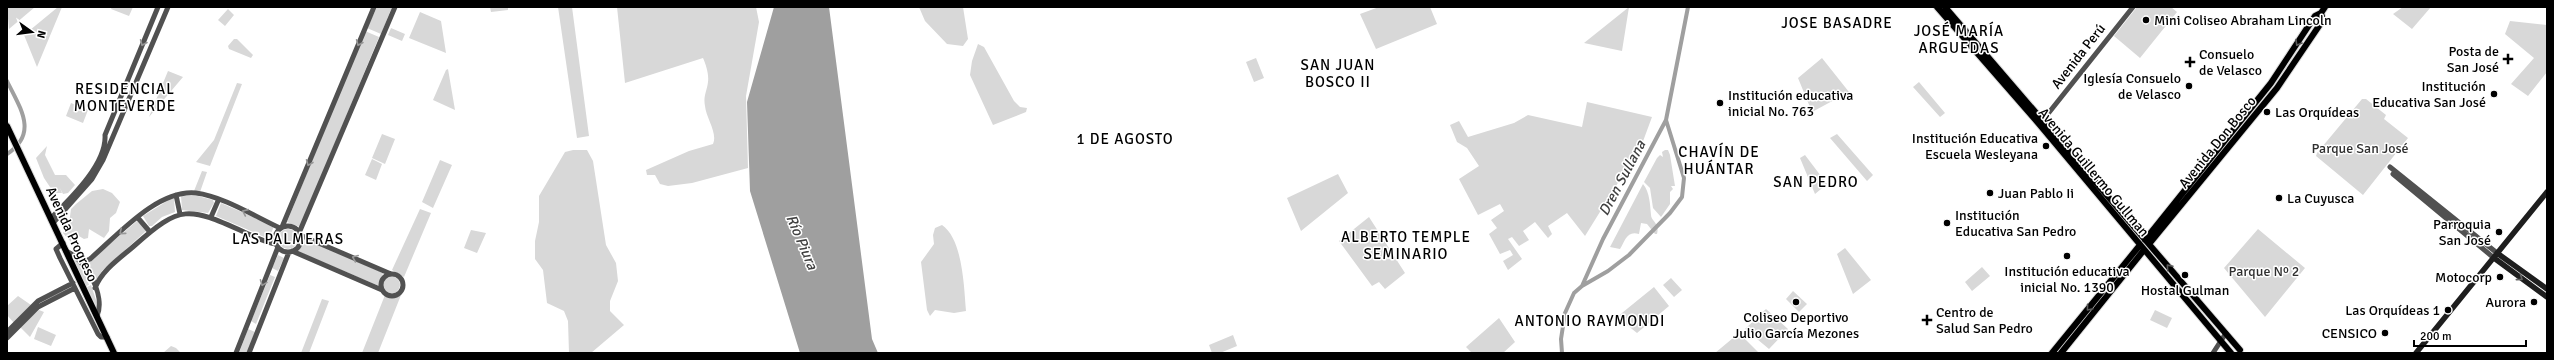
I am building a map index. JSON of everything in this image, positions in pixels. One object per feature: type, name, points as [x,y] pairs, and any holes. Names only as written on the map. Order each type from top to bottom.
[{"type":"main road","name":"Avenida Guillermo Gullman","points":[[1937,7],[2232,353]]},
{"type":"main road","name":"Avenida Guillermo Gullman","points":[[1945,7],[2226,333],[2239,352]]},
{"type":"main road","name":"Avenida Don Bosco","points":[[2147,242],[2286,74],[2323,20],[2323,10]]},
{"type":"main road","name":"Avenida Progreso","points":[[7,126],[114,353]]},
{"type":"main road","points":[[2416,353],[2547,192]]},
{"type":"main road","points":[[2052,353],[2142,247]]},
{"type":"main road","points":[[2061,353],[2142,247]]},
{"type":"main road","points":[[2495,256],[2547,289]]},
{"type":"main road","points":[[2495,256],[2547,297]]},
{"type":"main road","points":[[2204,320],[2210,315]]},
{"type":"street","points":[[105,152],[105,135],[158,7]]},
{"type":"street","points":[[52,221],[92,179],[168,7]]},
{"type":"street","points":[[236,353],[277,245],[276,234],[281,227],[374,7]]},
{"type":"street","points":[[249,353],[291,252],[299,246],[299,234],[395,7]]},
{"type":"street","name":"Avenida Perú","points":[[2043,120],[2133,7]]},
{"type":"street","points":[[2389,168],[2495,256]]},
{"type":"street","points":[[83,262],[90,259],[157,202],[176,195],[196,193],[218,200],[281,227],[293,227],[299,234],[400,278],[401,289],[392,295],[211,217],[195,213],[180,214],[167,219],[150,232],[101,276],[95,288]]},
{"type":"street","points":[[176,195],[180,214]]},
{"type":"street","points":[[211,217],[218,200]]},
{"type":"street","points":[[138,218],[150,232]]},
{"type":"street","points":[[62,243],[56,249],[98,334],[101,337],[106,337]]},
{"type":"street","points":[[66,251],[83,262],[95,288],[100,306],[97,316]]},
{"type":"street","points":[[382,290],[383,278],[391,274]]},
{"type":"street","points":[[7,338],[43,298],[74,286]]},
{"type":"street","points":[[7,332],[33,309]]},
{"type":"street","points":[[2213,353],[2226,333]]},
{"type":"green space","points":[[7,7],[35,7],[9,29]]},
{"type":"green space","points":[[58,7],[62,7],[37,67],[24,35]]},
{"type":"green space","points":[[112,7],[133,7],[129,16],[111,9]]},
{"type":"green space","points":[[377,7],[392,7],[381,34],[367,28]]},
{"type":"green space","points":[[490,7],[508,7],[508,10],[491,12]]},
{"type":"green space","points":[[558,7],[572,7],[589,136],[577,138]]},
{"type":"green space","points":[[617,7],[756,7],[759,22],[746,96],[748,168],[692,183],[668,186],[660,184],[655,175],[647,175],[646,170],[689,151],[713,144],[714,135],[706,111],[705,102],[708,73],[703,58],[625,83]]},
{"type":"green space","points":[[919,7],[963,7],[968,39],[963,46],[947,44],[925,21]]},
{"type":"green space","points":[[1379,7],[1430,7],[1437,24],[1376,49],[1360,14]]},
{"type":"green space","points":[[1629,7],[1622,51],[1584,43]]},
{"type":"green space","points":[[2137,7],[2171,7],[2177,12],[2140,58],[2114,36]]},
{"type":"green space","points":[[2403,7],[2431,7],[2412,29],[2393,14]]},
{"type":"green space","points":[[228,9],[234,15],[225,26],[218,20]]},
{"type":"green space","points":[[420,12],[441,21],[446,53],[409,38]]},
{"type":"green space","points":[[2510,21],[2547,25],[2547,72],[2528,96],[2511,84],[2534,58],[2505,34]]},
{"type":"green space","points":[[391,28],[405,34],[402,41],[388,35]]},
{"type":"green space","points":[[365,31],[379,37],[300,227],[287,222]]},
{"type":"green space","points":[[234,39],[237,39],[253,55],[251,58],[229,49],[228,46]]},
{"type":"green space","points":[[978,44],[984,47],[1014,101],[1020,107],[1027,108],[1026,112],[993,125],[970,75],[972,61]]},
{"type":"green space","points":[[1256,58],[1264,78],[1254,82],[1246,62]]},
{"type":"green space","points":[[1822,58],[1849,92],[1812,112],[1798,78]]},
{"type":"green space","points":[[448,69],[455,110],[433,100],[446,70]]},
{"type":"green space","points":[[168,71],[183,77],[149,117]]},
{"type":"green space","points":[[1919,82],[1945,113],[1940,117],[1913,87]]},
{"type":"green space","points":[[237,83],[242,84],[210,166],[196,162],[214,140]]},
{"type":"green space","name":"Parque San José","points":[[2362,99],[2366,99],[2386,115],[2384,119],[2408,138],[2363,195],[2316,156]]},
{"type":"green space","points":[[1587,102],[1652,117],[1642,144],[1585,236],[1567,213],[1548,226],[1552,234],[1548,238],[1535,222],[1523,231],[1529,240],[1519,246],[1512,237],[1508,239],[1522,259],[1508,270],[1503,261],[1513,255],[1510,250],[1500,254],[1489,234],[1497,228],[1491,220],[1504,211],[1500,204],[1478,215],[1459,179],[1479,166],[1467,148],[1457,142],[1450,125],[1459,121],[1468,137],[1514,123],[1528,115],[1582,127]]},
{"type":"green space","points":[[71,103],[88,110],[83,123],[66,116]]},
{"type":"green space","points":[[382,134],[395,139],[385,164],[372,158]]},
{"type":"green space","points":[[1837,134],[1873,175],[1867,181],[1830,138]]},
{"type":"green space","points":[[47,146],[45,155],[55,175],[66,175],[75,185],[68,193],[63,194],[60,188],[62,193],[54,193],[44,178],[36,158]]},
{"type":"green space","points":[[573,150],[587,150],[593,161],[606,245],[616,263],[618,281],[610,301],[610,311],[624,325],[591,353],[569,353],[568,321],[564,311],[547,303],[543,270],[535,259],[535,241],[539,222],[539,196],[565,152]]},
{"type":"green space","points":[[1668,150],[1670,155],[1675,186],[1671,186],[1673,189],[1670,192],[1670,204],[1661,217],[1653,208],[1650,188],[1644,182],[1657,158],[1660,155],[1663,157],[1662,152]]},
{"type":"green space","points":[[1805,155],[1827,184],[1815,194],[1800,158]]},
{"type":"green space","points":[[372,159],[382,164],[376,180],[365,175]]},
{"type":"green space","points":[[440,160],[452,165],[433,208],[422,202]]},
{"type":"green space","points":[[202,171],[207,172],[200,192],[194,191]]},
{"type":"green space","points":[[1338,174],[1348,193],[1301,231],[1287,198]]},
{"type":"green space","points":[[1643,184],[1650,203],[1651,217],[1658,230],[1657,234],[1655,234],[1647,224],[1641,223],[1639,234],[1635,233],[1629,235],[1620,249],[1610,247]]},
{"type":"green space","points":[[103,189],[112,193],[120,202],[116,213],[110,218],[109,231],[104,238],[89,229],[88,238],[84,239],[72,232],[71,242],[63,233],[69,224],[71,209],[92,191]]},
{"type":"green space","points":[[181,196],[198,196],[213,200],[214,203],[208,213],[182,210]]},
{"type":"green space","points":[[172,198],[174,199],[175,212],[162,217],[152,226],[149,226],[143,216]]},
{"type":"green space","points":[[221,203],[274,226],[269,239],[216,216]]},
{"type":"green space","points":[[420,209],[431,213],[404,277],[392,270]]},
{"type":"green space","points":[[1369,217],[1405,273],[1385,289],[1379,282],[1372,286],[1339,241]]},
{"type":"green space","points":[[137,221],[146,231],[102,271],[95,283],[86,264]]},
{"type":"green space","points":[[942,225],[949,232],[958,252],[963,277],[966,311],[954,313],[935,310],[930,316],[927,310],[921,262],[934,244],[933,235],[935,228]]},
{"type":"green space","points":[[284,229],[292,229],[298,235],[298,243],[292,249],[284,249],[278,243],[278,235]]},
{"type":"green space","name":"Parque Nº 2","points":[[2258,229],[2305,268],[2265,317],[2224,268]]},
{"type":"green space","points":[[471,230],[486,233],[477,253],[464,248]]},
{"type":"green space","points":[[303,238],[383,273],[379,286],[297,251],[302,246]]},
{"type":"green space","points":[[1845,248],[1871,280],[1853,294],[1837,254]]},
{"type":"green space","points":[[278,255],[284,258],[278,271],[272,268]]},
{"type":"green space","points":[[71,256],[81,264],[80,266],[83,268],[89,285],[86,286]]},
{"type":"green space","points":[[1982,267],[1990,276],[1972,291],[1965,282]]},
{"type":"green space","points":[[270,275],[275,277],[256,324],[251,321]]},
{"type":"green space","points":[[391,276],[397,279],[400,285],[397,291],[391,294],[385,291],[382,285],[385,279]]},
{"type":"green space","points":[[1671,278],[1682,290],[1674,297],[1663,285]]},
{"type":"green space","points":[[91,285],[98,306],[97,308],[87,287]]},
{"type":"green space","points":[[1654,287],[1669,306],[1637,333],[1617,317]]},
{"type":"green space","name":"Coliseo Deportivo Julio García Mezones","points":[[1793,291],[1807,304],[1799,312],[1786,299]]},
{"type":"green space","points":[[385,295],[390,297],[401,295],[378,353],[362,353]]},
{"type":"green space","points":[[18,296],[31,305],[14,323],[7,315],[7,306]]},
{"type":"green space","points":[[322,299],[329,301],[309,353],[301,353]]},
{"type":"green space","points":[[1766,309],[1788,329],[1769,349],[1745,329]]},
{"type":"green space","points":[[39,310],[44,312],[30,337],[20,327]]},
{"type":"green space","points":[[2155,310],[2172,318],[2167,328],[2150,320]]},
{"type":"green space","points":[[1499,318],[1515,342],[1503,353],[1472,353],[1466,347]]},
{"type":"green space","points":[[38,327],[56,335],[51,346],[34,339]]},
{"type":"green space","points":[[248,329],[255,332],[247,353],[239,353]]},
{"type":"green space","points":[[1739,333],[1759,353],[1715,353]]},
{"type":"green space","points":[[1233,335],[1237,346],[1220,353],[1212,353],[1209,345]]},
{"type":"green space","points":[[171,346],[176,348],[181,353],[163,353]]},
{"type":"water","name":"Río Piura","points":[[774,7],[829,7],[872,339],[878,353],[800,353],[750,191],[747,102]]},
{"type":"waterway","name":"Dren Sullana","points":[[1562,353],[1561,339],[1565,313],[1574,293],[1582,286],[1603,239],[1666,120],[1688,7]]},
{"type":"waterway","points":[[7,81],[21,110],[24,120],[22,138],[17,146],[7,154]]},
{"type":"waterway","points":[[1582,286],[1608,271],[1629,255],[1670,213],[1682,197],[1684,178],[1666,120]]},
{"type":"place","name":"Mini Coliseo Abraham Lincoln","points":[[2146,20]]},
{"type":"place","name":"Posta de San José","points":[[2508,59]]},
{"type":"place","name":"Consuelo de Velasco","points":[[2190,62]]},
{"type":"place","name":"Iglesía Consuelo de Velasco","points":[[2189,86]]},
{"type":"place","name":"Institución Educativa San José","points":[[2494,94]]},
{"type":"place","name":"Institución educativa inicial No. 763","points":[[1720,103]]},
{"type":"place","name":"Las Orquídeas","points":[[2267,112]]},
{"type":"place","name":"Institución Educativa Escuela Wesleyana","points":[[2046,146]]},
{"type":"place","name":"Juan Pablo Ii","points":[[1990,193]]},
{"type":"place","name":"La Cuyusca","points":[[2279,198]]},
{"type":"place","name":"Institución Educativa San Pedro","points":[[1947,223]]},
{"type":"place","name":"Parroquia San José","points":[[2499,232]]},
{"type":"place","name":"Institución educativa inicial No. 1390","points":[[2067,256]]},
{"type":"place","name":"Hostal Gulman","points":[[2185,275]]},
{"type":"place","name":"Motocorp","points":[[2500,277]]},
{"type":"place","name":"Coliseo Deportivo Julio García Mezones","points":[[1796,302]]},
{"type":"place","name":"Aurora","points":[[2534,302]]},
{"type":"place","name":"Las Orquídeas 1","points":[[2448,310]]},
{"type":"place","name":"Centro de Salud San Pedro","points":[[1927,320]]},
{"type":"place","name":"CENSICO","points":[[2385,333]]},
{"type":"district","name":"JOSE BASADRE","points":[[1837,23]]},
{"type":"district","name":"JOSÉ MARÍA ARGUEDAS","points":[[1959,40]]},
{"type":"district","name":"SAN JUAN BOSCO II","points":[[1338,74]]},
{"type":"district","name":"RESIDENCIAL MONTEVERDE","points":[[125,98]]},
{"type":"district","name":"1 DE AGOSTO","points":[[1125,139]]},
{"type":"district","name":"CHAVÍN DE HUÁNTAR","points":[[1719,160]]},
{"type":"district","name":"SAN PEDRO","points":[[1816,182]]},
{"type":"district","name":"LAS PALMERAS","points":[[288,239]]},
{"type":"district","name":"ALBERTO TEMPLE SEMINARIO","points":[[1406,246]]},
{"type":"district","name":"ANTONIO RAYMONDI","points":[[1590,321]]}]
